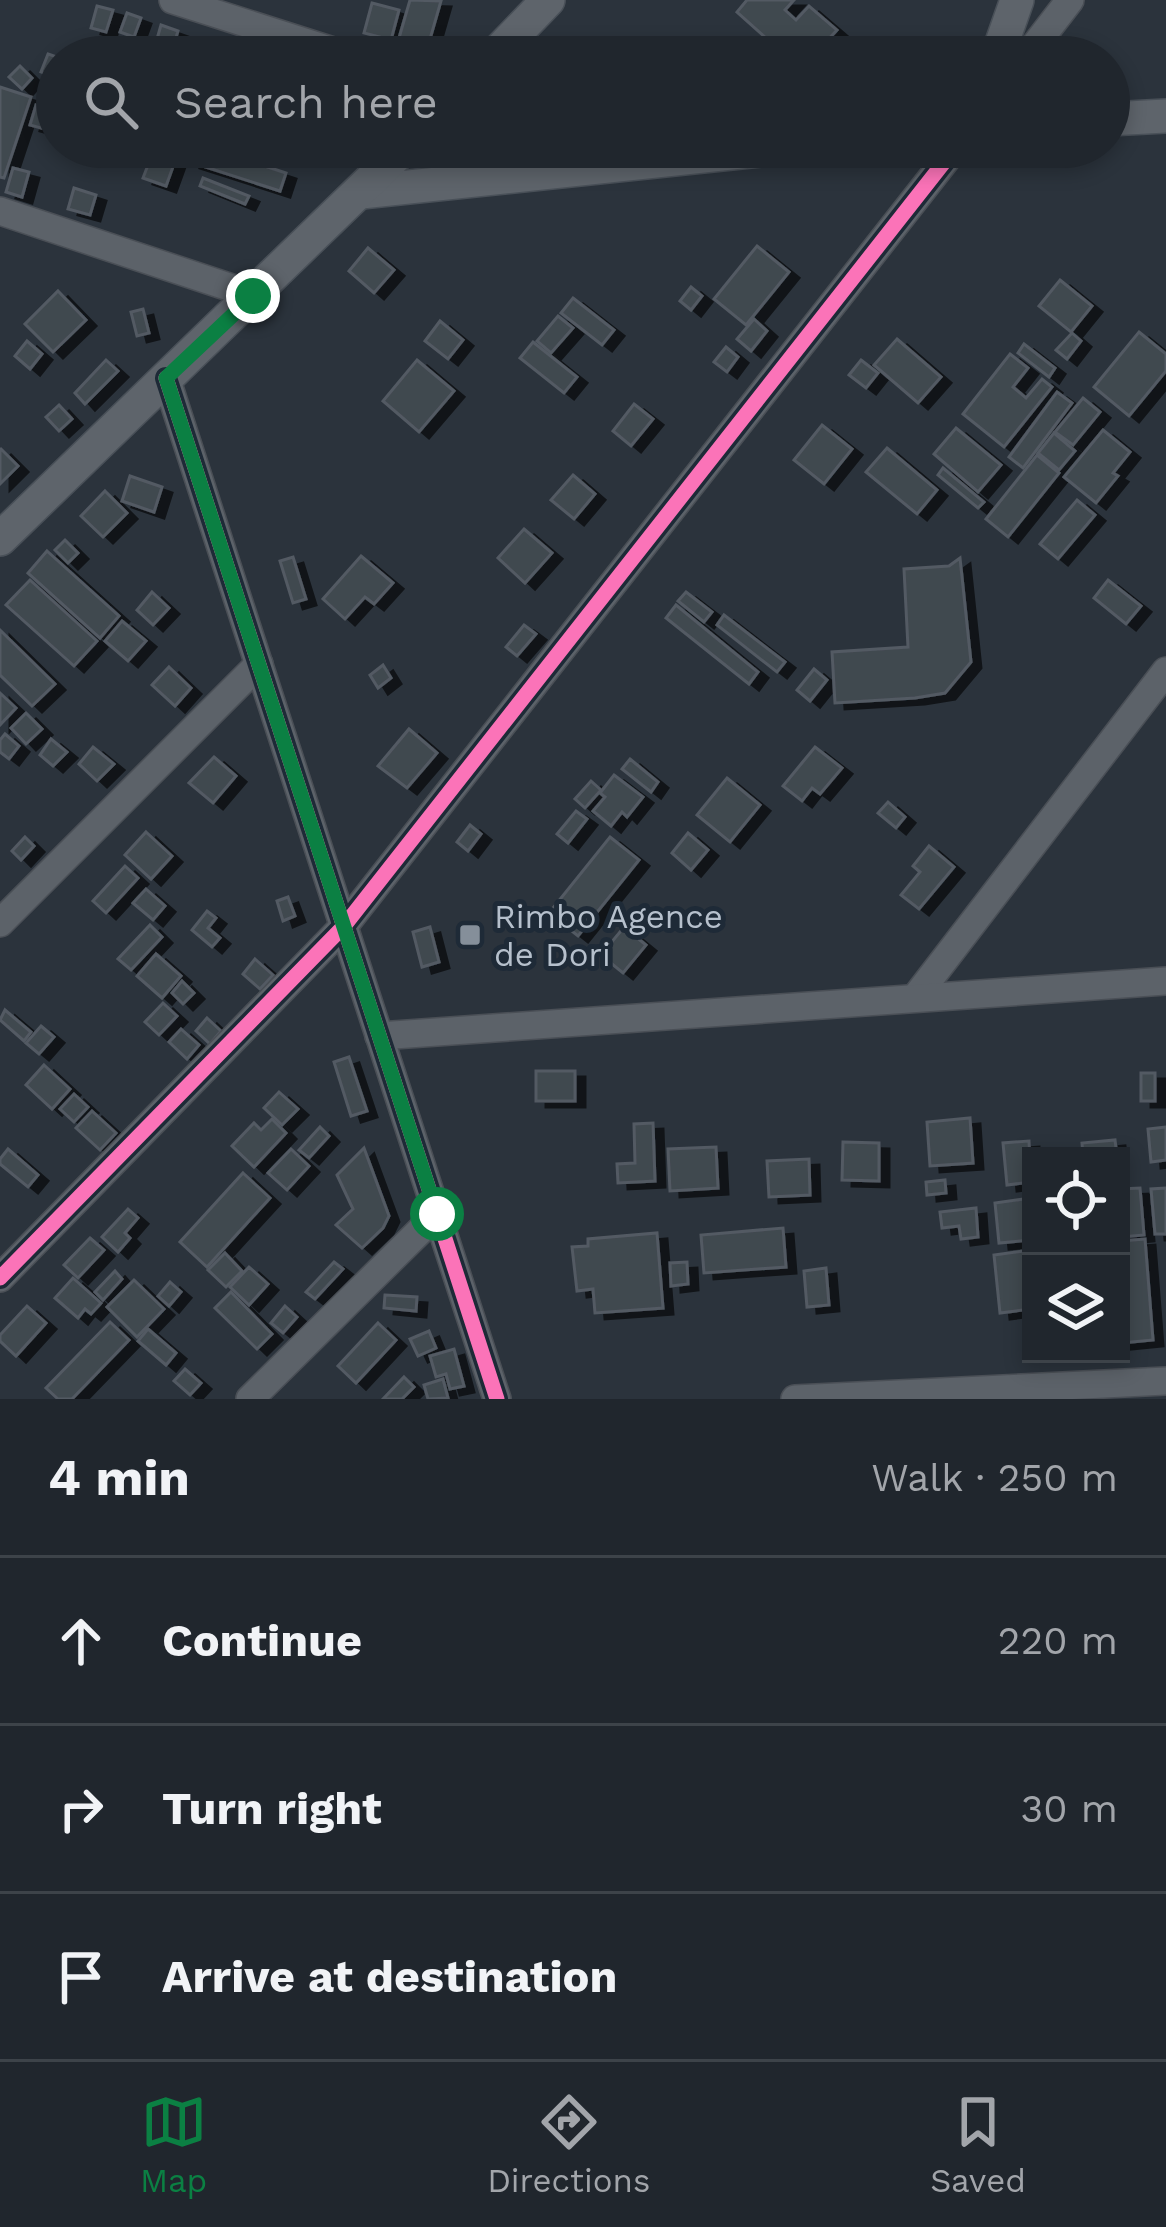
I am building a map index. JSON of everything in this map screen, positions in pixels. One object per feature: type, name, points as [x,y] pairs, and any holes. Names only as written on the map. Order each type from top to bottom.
[{"type":"main road","points":[[513,36],[548,0]]},
{"type":"main road","points":[[1004,36],[1017,0]]},
{"type":"main road","points":[[1130,118],[1166,116]]},
{"type":"main road","points":[[0,539],[384,168]]},
{"type":"main road","points":[[361,192],[589,168]]},
{"type":"street","points":[[172,0],[286,36]]},
{"type":"street","points":[[1042,36],[1070,0]]},
{"type":"street","points":[[0,1278],[344,926],[939,168]]},
{"type":"street","points":[[0,211],[253,296]]},
{"type":"street","points":[[166,378],[497,1399]]},
{"type":"street","points":[[0,923],[259,664]]},
{"type":"street","points":[[915,998],[1166,671]]},
{"type":"street","points":[[380,1036],[1166,981]]},
{"type":"street","points":[[250,1399],[437,1214]]},
{"type":"street","points":[[795,1399],[1061,1393],[1166,1381]]},
{"type":"building","points":[[410,0],[441,1],[431,36],[400,36]]},
{"type":"building","points":[[747,0],[794,0],[785,10],[796,20],[809,6],[837,30],[831,36],[764,36],[737,12]]},
{"type":"building","points":[[372,3],[399,10],[392,36],[364,33]]},
{"type":"building","points":[[97,6],[113,10],[106,32],[91,28]]},
{"type":"building","points":[[127,13],[141,18],[134,36],[120,32]]},
{"type":"building","points":[[161,25],[178,31],[176,36],[158,36]]},
{"type":"building","points":[[20,66],[32,78],[22,89],[9,77]]},
{"type":"building","points":[[0,87],[31,97],[4,178],[0,177]]},
{"type":"building","points":[[13,168],[29,172],[22,197],[6,192]]},
{"type":"building","points":[[147,168],[172,168],[166,186],[143,178]]},
{"type":"building","points":[[209,168],[271,168],[286,173],[280,191]]},
{"type":"building","points":[[203,178],[249,196],[245,204],[200,186]]},
{"type":"building","points":[[74,188],[96,195],[90,215],[68,209]]},
{"type":"building","points":[[757,246],[789,272],[746,325],[714,299]]},
{"type":"building","points":[[368,248],[394,270],[374,293],[349,271]]},
{"type":"building","points":[[1060,280],[1092,306],[1071,332],[1039,306]]},
{"type":"building","points":[[691,287],[702,296],[691,310],[680,301]]},
{"type":"building","points":[[58,291],[86,320],[53,352],[25,324]]},
{"type":"building","points":[[573,298],[614,330],[602,345],[561,313]]},
{"type":"building","points":[[143,309],[149,333],[137,336],[131,312]]},
{"type":"building","points":[[558,316],[573,328],[551,353],[537,341]]},
{"type":"building","points":[[754,319],[767,331],[751,351],[737,339]]},
{"type":"building","points":[[440,321],[463,340],[448,359],[425,341]]},
{"type":"building","points":[[1139,332],[1166,354],[1166,371],[1129,416],[1094,387]]},
{"type":"building","points":[[1072,333],[1081,341],[1067,359],[1056,350]]},
{"type":"building","points":[[897,339],[941,377],[918,403],[874,365]]},
{"type":"building","points":[[27,341],[42,354],[30,369],[15,356]]},
{"type":"building","points":[[533,342],[577,377],[564,393],[520,358]]},
{"type":"building","points":[[1024,344],[1055,368],[1049,377],[1018,353]]},
{"type":"building","points":[[726,347],[738,357],[727,372],[714,362]]},
{"type":"building","points":[[1010,354],[1028,368],[1013,387],[1026,398],[1042,379],[1052,387],[1004,447],[963,414]]},
{"type":"building","points":[[106,360],[118,371],[85,404],[75,393]]},
{"type":"building","points":[[417,360],[454,391],[419,432],[383,401]]},
{"type":"building","points":[[861,360],[878,373],[866,388],[849,375]]},
{"type":"building","points":[[1057,392],[1072,403],[1023,468],[1009,457]]},
{"type":"building","points":[[1083,398],[1100,412],[1073,445],[1055,432]]},
{"type":"building","points":[[634,404],[653,419],[631,446],[613,431]]},
{"type":"building","points":[[59,405],[72,419],[59,431],[46,417]]},
{"type":"building","points":[[822,425],[852,449],[824,484],[794,460]]},
{"type":"building","points":[[956,428],[1001,465],[978,492],[934,454]]},
{"type":"building","points":[[1103,430],[1130,452],[1096,503],[1064,477]]},
{"type":"building","points":[[1054,433],[1075,451],[1059,470],[1038,453]]},
{"type":"building","points":[[887,448],[937,490],[917,514],[866,472]]},
{"type":"building","points":[[0,450],[18,466],[0,484]]},
{"type":"building","points":[[1037,455],[1059,473],[1008,537],[986,519]]},
{"type":"building","points":[[943,468],[984,502],[978,508],[938,475]]},
{"type":"building","points":[[573,475],[595,494],[574,519],[551,500]]},
{"type":"building","points":[[130,476],[162,487],[154,512],[122,501]]},
{"type":"building","points":[[105,491],[127,513],[103,537],[81,516]]},
{"type":"building","points":[[1077,500],[1095,515],[1058,559],[1040,544]]},
{"type":"building","points":[[524,529],[552,553],[525,583],[498,558]]},
{"type":"building","points":[[65,540],[78,553],[68,563],[55,550]]},
{"type":"building","points":[[47,551],[119,616],[100,638],[28,573]]},
{"type":"building","points":[[361,556],[393,583],[374,604],[365,597],[345,619],[323,599]]},
{"type":"building","points":[[293,557],[306,599],[293,603],[280,561]]},
{"type":"building","points":[[960,558],[971,662],[945,693],[835,703],[832,652],[908,647],[904,569],[949,566]]},
{"type":"building","points":[[30,580],[97,641],[74,666],[6,605]]},
{"type":"building","points":[[1108,580],[1141,606],[1126,624],[1094,598]]},
{"type":"building","points":[[152,592],[169,608],[153,625],[137,610]]},
{"type":"building","points":[[686,592],[712,612],[704,622],[678,601]]},
{"type":"building","points":[[676,605],[758,672],[749,684],[666,618]]},
{"type":"building","points":[[724,615],[785,662],[777,672],[717,625]]},
{"type":"building","points":[[122,621],[146,641],[128,661],[105,641]]},
{"type":"building","points":[[524,625],[536,634],[517,656],[506,647]]},
{"type":"building","points":[[0,630],[55,684],[32,706],[0,675]]},
{"type":"building","points":[[383,665],[391,678],[378,688],[370,675]]},
{"type":"building","points":[[169,667],[191,688],[175,706],[152,685]]},
{"type":"building","points":[[814,669],[827,680],[810,701],[797,690]]},
{"type":"building","points":[[0,693],[16,708],[0,725]]},
{"type":"building","points":[[26,713],[42,729],[26,744],[11,728]]},
{"type":"building","points":[[409,729],[437,753],[407,788],[378,766]]},
{"type":"building","points":[[5,734],[19,746],[9,759],[0,752]]},
{"type":"building","points":[[51,739],[67,752],[53,766],[40,755]]},
{"type":"building","points":[[93,747],[114,764],[97,781],[79,764]]},
{"type":"building","points":[[815,747],[842,768],[820,794],[812,788],[802,801],[783,786]]},
{"type":"building","points":[[214,757],[236,776],[213,803],[189,783]]},
{"type":"building","points":[[630,759],[658,782],[651,792],[622,769]]},
{"type":"building","points":[[614,775],[643,797],[627,817],[622,812],[611,826],[593,811]]},
{"type":"building","points":[[727,778],[760,805],[730,842],[697,815]]},
{"type":"building","points":[[591,781],[601,790],[585,808],[575,799]]},
{"type":"building","points":[[888,802],[905,817],[896,828],[878,813]]},
{"type":"building","points":[[576,811],[587,819],[568,843],[557,834]]},
{"type":"building","points":[[470,825],[481,834],[468,851],[457,842]]},
{"type":"building","points":[[146,832],[172,856],[151,879],[125,855]]},
{"type":"building","points":[[688,833],[708,850],[691,870],[672,853]]},
{"type":"building","points":[[25,837],[34,846],[21,860],[12,851]]},
{"type":"building","points":[[610,837],[639,860],[578,936],[549,913]]},
{"type":"building","points":[[929,846],[954,867],[919,909],[901,895],[920,872],[913,866]]},
{"type":"building","points":[[125,866],[138,878],[106,913],[93,901]]},
{"type":"building","points":[[146,889],[165,906],[153,920],[133,903]]},
{"type":"building","points":[[288,897],[295,916],[283,921],[277,901]]},
{"type":"building","points":[[207,911],[216,918],[208,928],[220,938],[212,947],[192,930]]},
{"type":"building","points":[[150,925],[162,937],[131,970],[118,959]]},
{"type":"building","points":[[430,927],[439,962],[422,967],[413,932]]},
{"type":"building","points":[[624,927],[646,945],[623,973],[601,955]]},
{"type":"building","points":[[156,954],[181,976],[162,998],[137,976]]},
{"type":"building","points":[[255,959],[273,975],[260,989],[243,974]]},
{"type":"building","points":[[182,981],[194,993],[183,1004],[172,993]]},
{"type":"building","points":[[163,1003],[177,1016],[159,1035],[145,1022]]},
{"type":"building","points":[[5,1010],[31,1032],[24,1041],[0,1020]]},
{"type":"building","points":[[207,1018],[221,1031],[210,1044],[196,1031]]},
{"type":"building","points":[[41,1026],[54,1037],[39,1054],[26,1043]]},
{"type":"building","points":[[181,1029],[199,1045],[187,1059],[169,1042]]},
{"type":"building","points":[[349,1057],[367,1111],[351,1116],[334,1062]]},
{"type":"building","points":[[44,1065],[70,1089],[52,1109],[26,1085]]},
{"type":"building","points":[[536,1071],[575,1071],[575,1101],[536,1101]]},
{"type":"building","points":[[1141,1073],[1155,1073],[1155,1101],[1141,1101]]},
{"type":"building","points":[[279,1092],[298,1109],[282,1125],[264,1108]]},
{"type":"building","points":[[74,1094],[88,1107],[74,1122],[60,1109]]},
{"type":"building","points":[[92,1111],[116,1133],[100,1150],[76,1128]]},
{"type":"building","points":[[970,1118],[973,1163],[930,1166],[927,1122]]},
{"type":"building","points":[[272,1119],[286,1133],[254,1167],[232,1146],[254,1123],[261,1130]]},
{"type":"building","points":[[653,1123],[655,1181],[618,1183],[617,1164],[635,1163],[634,1124]]},
{"type":"building","points":[[320,1127],[329,1136],[309,1158],[299,1150]]},
{"type":"building","points":[[1166,1127],[1166,1160],[1151,1162],[1148,1129]]},
{"type":"building","points":[[1115,1140],[1116,1147],[1082,1147],[1082,1143]]},
{"type":"building","points":[[1029,1141],[1029,1147],[1022,1147],[1022,1183],[1007,1185],[1003,1143]]},
{"type":"building","points":[[843,1142],[879,1143],[879,1181],[842,1180]]},
{"type":"building","points":[[716,1147],[718,1188],[670,1191],[668,1149]]},
{"type":"building","points":[[364,1148],[389,1216],[362,1248],[336,1225],[353,1209],[337,1175]]},
{"type":"building","points":[[8,1149],[38,1175],[28,1187],[0,1164]]},
{"type":"building","points":[[291,1149],[309,1166],[287,1190],[268,1173]]},
{"type":"building","points":[[809,1159],[810,1195],[769,1197],[767,1161]]},
{"type":"building","points":[[243,1173],[270,1198],[207,1267],[180,1242]]},
{"type":"building","points":[[945,1180],[946,1193],[927,1195],[926,1182]]},
{"type":"building","points":[[1140,1188],[1144,1235],[1130,1236],[1130,1189]]},
{"type":"building","points":[[1166,1188],[1166,1234],[1155,1234],[1151,1189]]},
{"type":"building","points":[[1022,1199],[1022,1241],[999,1243],[995,1203]]},
{"type":"building","points":[[976,1208],[978,1237],[961,1239],[959,1226],[942,1228],[940,1212]]},
{"type":"building","points":[[128,1209],[138,1218],[118,1252],[102,1237]]},
{"type":"building","points":[[783,1228],[786,1267],[704,1273],[701,1235]]},
{"type":"building","points":[[657,1233],[663,1308],[595,1313],[593,1289],[577,1291],[572,1247],[588,1246],[588,1239]]},
{"type":"building","points":[[90,1238],[104,1250],[78,1278],[64,1265]]},
{"type":"building","points":[[1145,1239],[1153,1340],[1130,1342],[1130,1240]]},
{"type":"building","points":[[1022,1251],[1022,1310],[1000,1313],[994,1255]]},
{"type":"building","points":[[225,1253],[242,1271],[226,1287],[208,1270]]},
{"type":"building","points":[[334,1262],[343,1269],[315,1299],[306,1292]]},
{"type":"building","points":[[687,1262],[688,1284],[671,1286],[670,1263]]},
{"type":"building","points":[[249,1267],[268,1284],[249,1305],[230,1287]]},
{"type":"building","points":[[826,1268],[829,1305],[807,1307],[804,1271]]},
{"type":"building","points":[[115,1271],[122,1279],[103,1300],[95,1292]]},
{"type":"building","points":[[73,1278],[101,1303],[91,1314],[85,1309],[78,1318],[55,1298]]},
{"type":"building","points":[[134,1280],[164,1309],[137,1337],[107,1307]]},
{"type":"building","points":[[170,1282],[181,1292],[169,1306],[158,1296]]},
{"type":"building","points":[[231,1292],[272,1334],[257,1349],[215,1308]]},
{"type":"building","points":[[385,1295],[417,1297],[416,1311],[384,1308]]},
{"type":"building","points":[[27,1306],[46,1323],[16,1356],[0,1341],[0,1335]]},
{"type":"building","points":[[285,1306],[297,1317],[283,1333],[271,1323]]},
{"type":"building","points":[[110,1322],[129,1340],[72,1399],[58,1399],[46,1388]]},
{"type":"building","points":[[378,1323],[396,1340],[356,1383],[338,1366]]},
{"type":"building","points":[[148,1329],[176,1353],[166,1365],[138,1341]]},
{"type":"building","points":[[429,1331],[436,1348],[418,1356],[410,1339]]},
{"type":"building","points":[[454,1349],[464,1386],[450,1389],[446,1374],[436,1377],[430,1356]]},
{"type":"building","points":[[185,1369],[201,1383],[190,1395],[174,1381]]},
{"type":"building","points":[[404,1377],[414,1387],[402,1399],[383,1399]]},
{"type":"building","points":[[443,1379],[448,1398],[428,1399],[424,1385]]},
{"type":"cycle path","points":[[0,1278],[344,926],[940,168]]},
{"type":"cycle path","points":[[166,378],[497,1399]]},
{"type":"place","name":"Rimbo Agence de Dori","points":[[470,935]]},
{"type":"route","points":[[253,296],[166,378],[437,1214]]}]
